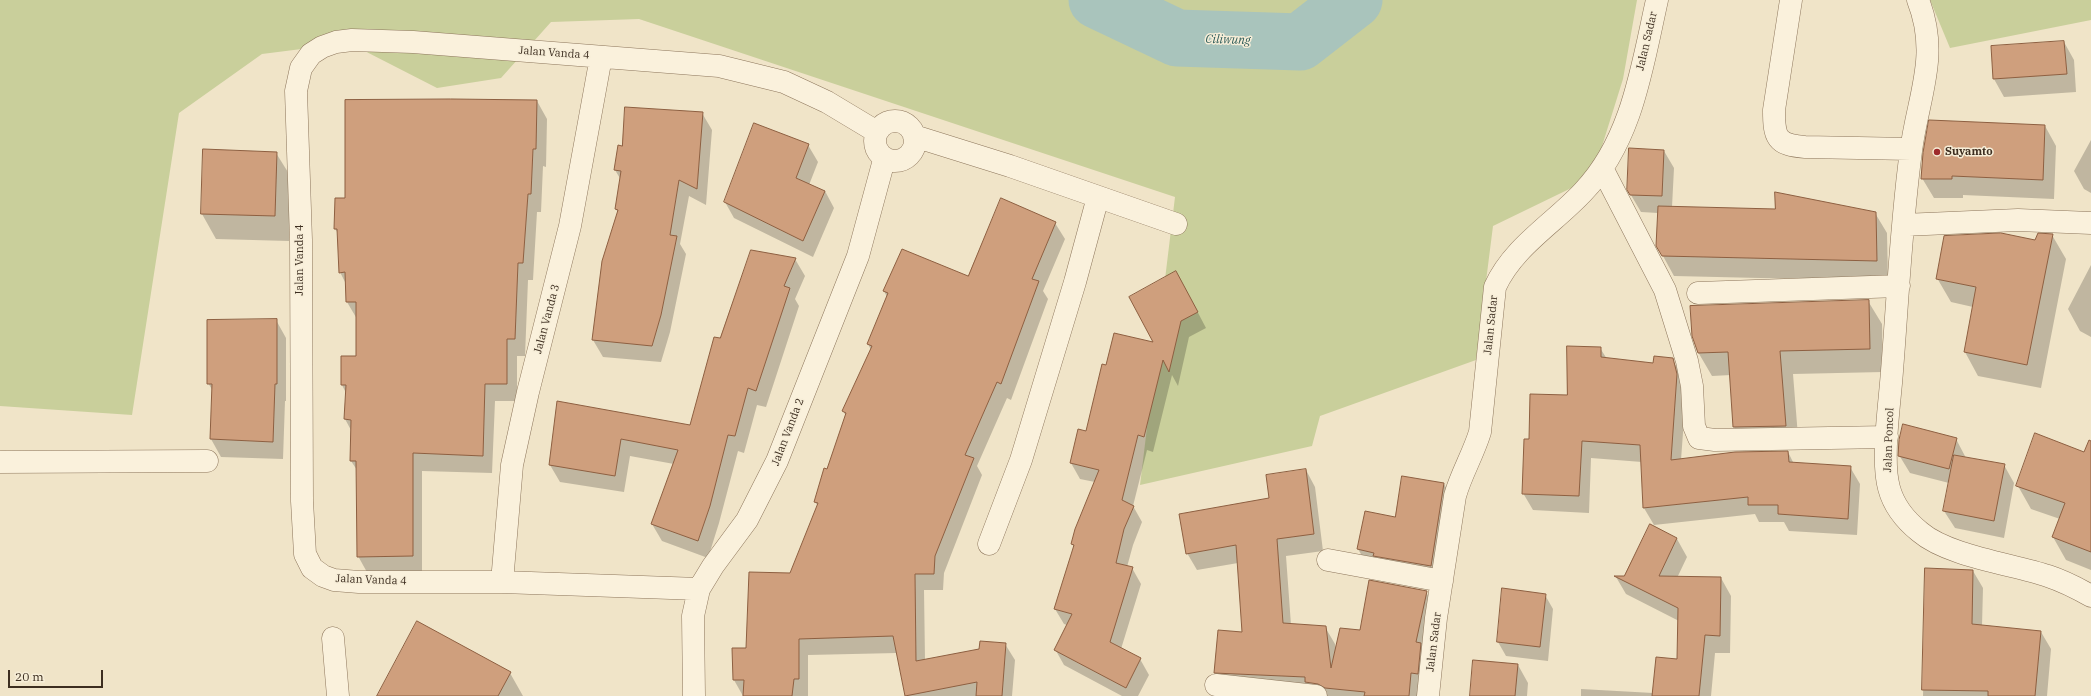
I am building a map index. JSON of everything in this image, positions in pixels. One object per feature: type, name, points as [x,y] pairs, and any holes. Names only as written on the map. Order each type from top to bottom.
[{"type":"street","name":"Jalan Sadar","points":[[1428,696],[1442,581],[1455,496],[1460,477],[1475,447],[1480,432],[1495,287],[1502,271],[1515,254],[1583,192],[1602,168],[1622,134],[1629,113],[1657,0]]},
{"type":"street","points":[[1791,0],[1774,110],[1774,125],[1780,141],[1789,146],[1805,147],[1911,149]]},
{"type":"street","name":"Jalan Poncol","points":[[1918,0],[1924,15],[1929,40],[1928,67],[1911,149],[1902,225],[1899,286],[1887,437],[1888,486],[1894,504],[1907,521],[1922,534],[1937,543],[1962,552],[2047,576],[2091,596]]},
{"type":"street","name":"Jalan Vanda 4","points":[[699,590],[502,582],[338,581],[323,576],[312,568],[305,554],[301,474],[301,240],[296,91],[301,68],[311,54],[322,47],[336,42],[413,42],[719,66],[784,82],[827,102],[877,132]]},
{"type":"street","name":"Jalan Vanda 3","points":[[502,582],[512,465],[528,392],[570,226],[601,56]]},
{"type":"street","points":[[914,136],[912,151],[900,161],[884,160],[875,147],[877,132],[889,122],[905,123],[914,136],[1176,224]]},
{"type":"street","name":"Jalan Vanda 2","points":[[694,696],[693,616],[699,590],[713,566],[747,520],[777,461],[858,256],[884,160]]},
{"type":"street","points":[[1602,168],[1665,290],[1687,361],[1692,386],[1694,426],[1699,438],[1715,440],[1887,437]]},
{"type":"street","points":[[989,544],[1021,460],[1076,282],[1098,197]]},
{"type":"street","points":[[1902,225],[2018,220],[2091,223]]},
{"type":"street","points":[[1698,293],[1899,286]]},
{"type":"street","points":[[0,462],[207,461]]},
{"type":"street","points":[[1328,560],[1442,581]]},
{"type":"street","points":[[333,638],[338,696]]},
{"type":"street","points":[[1216,685],[1316,696]]},
{"type":"green space","points":[[0,0],[1637,0],[1623,79],[1592,178],[1493,226],[1476,360],[1320,416],[1312,446],[1140,485],[1175,197],[639,19],[551,22],[501,78],[437,88],[349,43],[262,54],[179,113],[132,415],[0,406]]},
{"type":"green space","points":[[1930,0],[2091,0],[2091,20],[1950,48]]},
{"type":"building","points":[[2064,41],[2067,74],[1993,79],[1991,46]]},
{"type":"building","points":[[345,100],[537,100],[536,149],[533,149],[531,194],[528,194],[523,263],[518,263],[515,339],[507,339],[507,384],[485,384],[483,456],[413,453],[413,556],[357,557],[356,461],[350,461],[351,420],[344,419],[346,385],[341,385],[341,356],[356,356],[356,302],[346,302],[345,272],[339,273],[337,229],[334,229],[335,198],[345,198]]},
{"type":"building","points":[[625,107],[703,112],[697,189],[679,180],[670,235],[677,236],[661,315],[652,346],[592,340],[602,261],[618,210],[615,209],[621,171],[614,170],[618,145],[622,146]]},
{"type":"building","points":[[1929,120],[2045,125],[2043,180],[1952,176],[1952,179],[1921,179],[1923,153]]},
{"type":"building","points":[[754,123],[809,144],[796,178],[825,191],[803,241],[724,202]]},
{"type":"building","points":[[1629,148],[1664,150],[1662,196],[1630,195],[1627,190]]},
{"type":"building","points":[[203,149],[277,152],[275,216],[201,214]]},
{"type":"building","points":[[1775,192],[1876,212],[1877,261],[1662,256],[1656,246],[1658,206],[1775,209]]},
{"type":"building","points":[[1001,198],[1056,222],[1032,279],[1039,281],[1001,384],[997,382],[965,455],[974,458],[935,556],[934,574],[915,574],[916,661],[979,649],[980,641],[1006,643],[1002,696],[976,696],[977,682],[905,696],[893,636],[799,639],[799,679],[794,679],[792,696],[743,696],[744,680],[733,680],[732,648],[746,648],[749,572],[790,573],[818,503],[814,502],[824,468],[827,469],[846,413],[842,411],[872,346],[867,344],[888,293],[883,291],[902,249],[968,276]]},
{"type":"building","points":[[2001,233],[2035,240],[2038,233],[2053,234],[2027,365],[1964,352],[1976,287],[1936,279],[1944,236]]},
{"type":"building","points":[[751,250],[796,258],[784,286],[790,288],[756,391],[748,388],[735,436],[728,435],[710,506],[698,541],[651,524],[678,450],[621,439],[615,476],[549,465],[557,401],[690,425],[714,337],[720,338]]},
{"type":"building","points":[[1176,271],[1198,312],[1181,321],[1169,372],[1163,360],[1144,437],[1138,435],[1122,500],[1134,506],[1124,529],[1116,563],[1133,567],[1110,642],[1141,658],[1126,688],[1054,650],[1072,614],[1054,609],[1074,545],[1071,544],[1075,529],[1099,470],[1070,463],[1078,429],[1086,431],[1102,364],[1106,365],[1114,333],[1153,342],[1129,297]]},
{"type":"building","points":[[1869,300],[1870,349],[1780,351],[1786,426],[1733,427],[1728,352],[1698,353],[1692,336],[1690,306]]},
{"type":"building","points":[[277,319],[277,384],[275,384],[273,442],[210,439],[212,384],[207,384],[207,320]]},
{"type":"building","points":[[1567,346],[1601,347],[1601,357],[1653,363],[1654,356],[1673,358],[1677,374],[1671,460],[1735,452],[1788,451],[1789,462],[1851,466],[1848,519],[1778,514],[1778,505],[1748,505],[1748,497],[1643,508],[1640,445],[1582,441],[1579,496],[1522,494],[1524,439],[1529,439],[1530,394],[1567,395]]},
{"type":"building","points":[[1903,424],[1957,438],[1949,469],[1898,456],[1899,440]]},
{"type":"building","points":[[2035,433],[2084,452],[2089,440],[2091,441],[2091,552],[2052,537],[2065,503],[2016,486]]},
{"type":"building","points":[[1954,455],[2005,464],[1994,521],[1943,511]]},
{"type":"building","points":[[1306,469],[1314,534],[1277,539],[1283,623],[1326,626],[1331,668],[1340,628],[1360,630],[1369,580],[1427,591],[1416,642],[1421,643],[1418,674],[1411,673],[1409,696],[1364,696],[1365,692],[1325,688],[1318,684],[1305,682],[1305,677],[1214,673],[1218,630],[1242,632],[1236,545],[1186,554],[1179,514],[1269,498],[1266,475]]},
{"type":"building","points":[[1402,476],[1444,483],[1431,566],[1373,556],[1374,553],[1357,549],[1365,511],[1395,517]]},
{"type":"building","points":[[1650,524],[1677,538],[1659,576],[1721,577],[1720,636],[1705,635],[1699,696],[1652,696],[1656,657],[1677,659],[1678,608],[1614,576],[1624,576]]},
{"type":"building","points":[[1925,568],[1973,570],[1972,624],[2041,631],[2035,696],[1988,696],[1988,691],[1922,690]]},
{"type":"building","points":[[1502,588],[1546,594],[1540,647],[1497,642]]},
{"type":"building","points":[[417,621],[511,672],[498,696],[377,696]]},
{"type":"building","points":[[1473,660],[1518,664],[1515,696],[1470,696]]},
{"type":"waterway","name":"Ciliwung","points":[[1097,0],[1177,38],[1300,42],[1354,0]]},
{"type":"place","name":"Suyamto","points":[[1937,152]]}]
